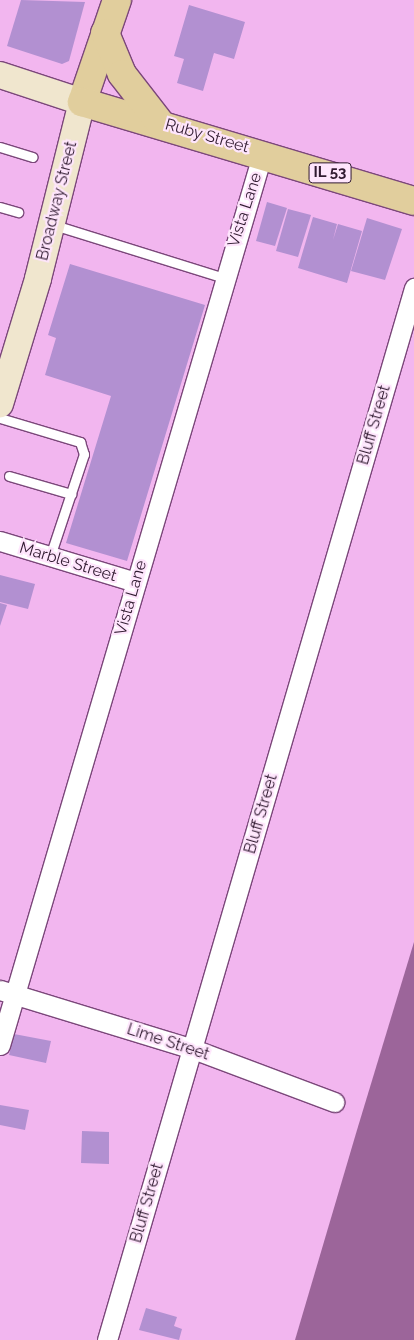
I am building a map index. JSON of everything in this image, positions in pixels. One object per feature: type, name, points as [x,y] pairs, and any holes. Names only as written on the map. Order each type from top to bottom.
[{"type":"main road","name":"Broadway Street","points":[[82,102],[117,0]]},
{"type":"main road","points":[[106,33],[122,74],[160,123]]},
{"type":"main road","name":"Ruby Street","points":[[82,102],[264,152],[414,201]]},
{"type":"street","name":"Ruby Street","points":[[0,76],[82,102]]},
{"type":"street","name":"Broadway Street","points":[[0,404],[52,225],[82,102]]},
{"type":"street","name":"Vista Lane","points":[[0,1044],[8,992],[136,582],[224,278],[264,152]]},
{"type":"street","name":"Bluff Street","points":[[107,1340],[414,288]]},
{"type":"street","name":"Marble Street","points":[[0,542],[136,582]]},
{"type":"street","name":"Lime Street","points":[[8,992],[193,1049],[334,1102]]},
{"type":"lane","points":[[0,147],[33,157]]},
{"type":"lane","points":[[0,207],[18,212]]},
{"type":"lane","points":[[52,225],[224,278]]},
{"type":"lane","points":[[0,404],[80,442],[84,454],[50,556]]},
{"type":"lane","points":[[9,476],[70,494]]},
{"type":"shaded area","points":[[414,942],[414,1340],[295,1340],[357,1130]]},
{"type":"building","points":[[21,0],[85,2],[69,61],[62,64],[7,46]]},
{"type":"building","points":[[189,5],[245,22],[234,59],[214,53],[203,91],[177,83],[184,59],[174,56]]},
{"type":"building","points":[[267,202],[287,208],[275,246],[256,241]]},
{"type":"building","points":[[288,209],[311,215],[298,257],[276,251]]},
{"type":"building","points":[[313,217],[337,224],[333,240],[338,224],[362,231],[347,283],[298,268]]},
{"type":"building","points":[[367,218],[402,229],[385,280],[351,271]]},
{"type":"building","points":[[70,264],[205,305],[127,561],[66,543],[111,396],[45,375],[56,338],[48,335]]},
{"type":"building","points":[[0,575],[35,584],[28,609],[0,602]]},
{"type":"building","points":[[0,603],[7,605],[0,626]]},
{"type":"building","points":[[14,1034],[51,1041],[46,1063],[9,1055]]},
{"type":"building","points":[[0,1105],[29,1110],[25,1130],[0,1125]]},
{"type":"building","points":[[82,1131],[109,1132],[109,1164],[81,1163]]},
{"type":"building","points":[[146,1308],[177,1317],[174,1326],[182,1329],[179,1340],[139,1330]]}]
